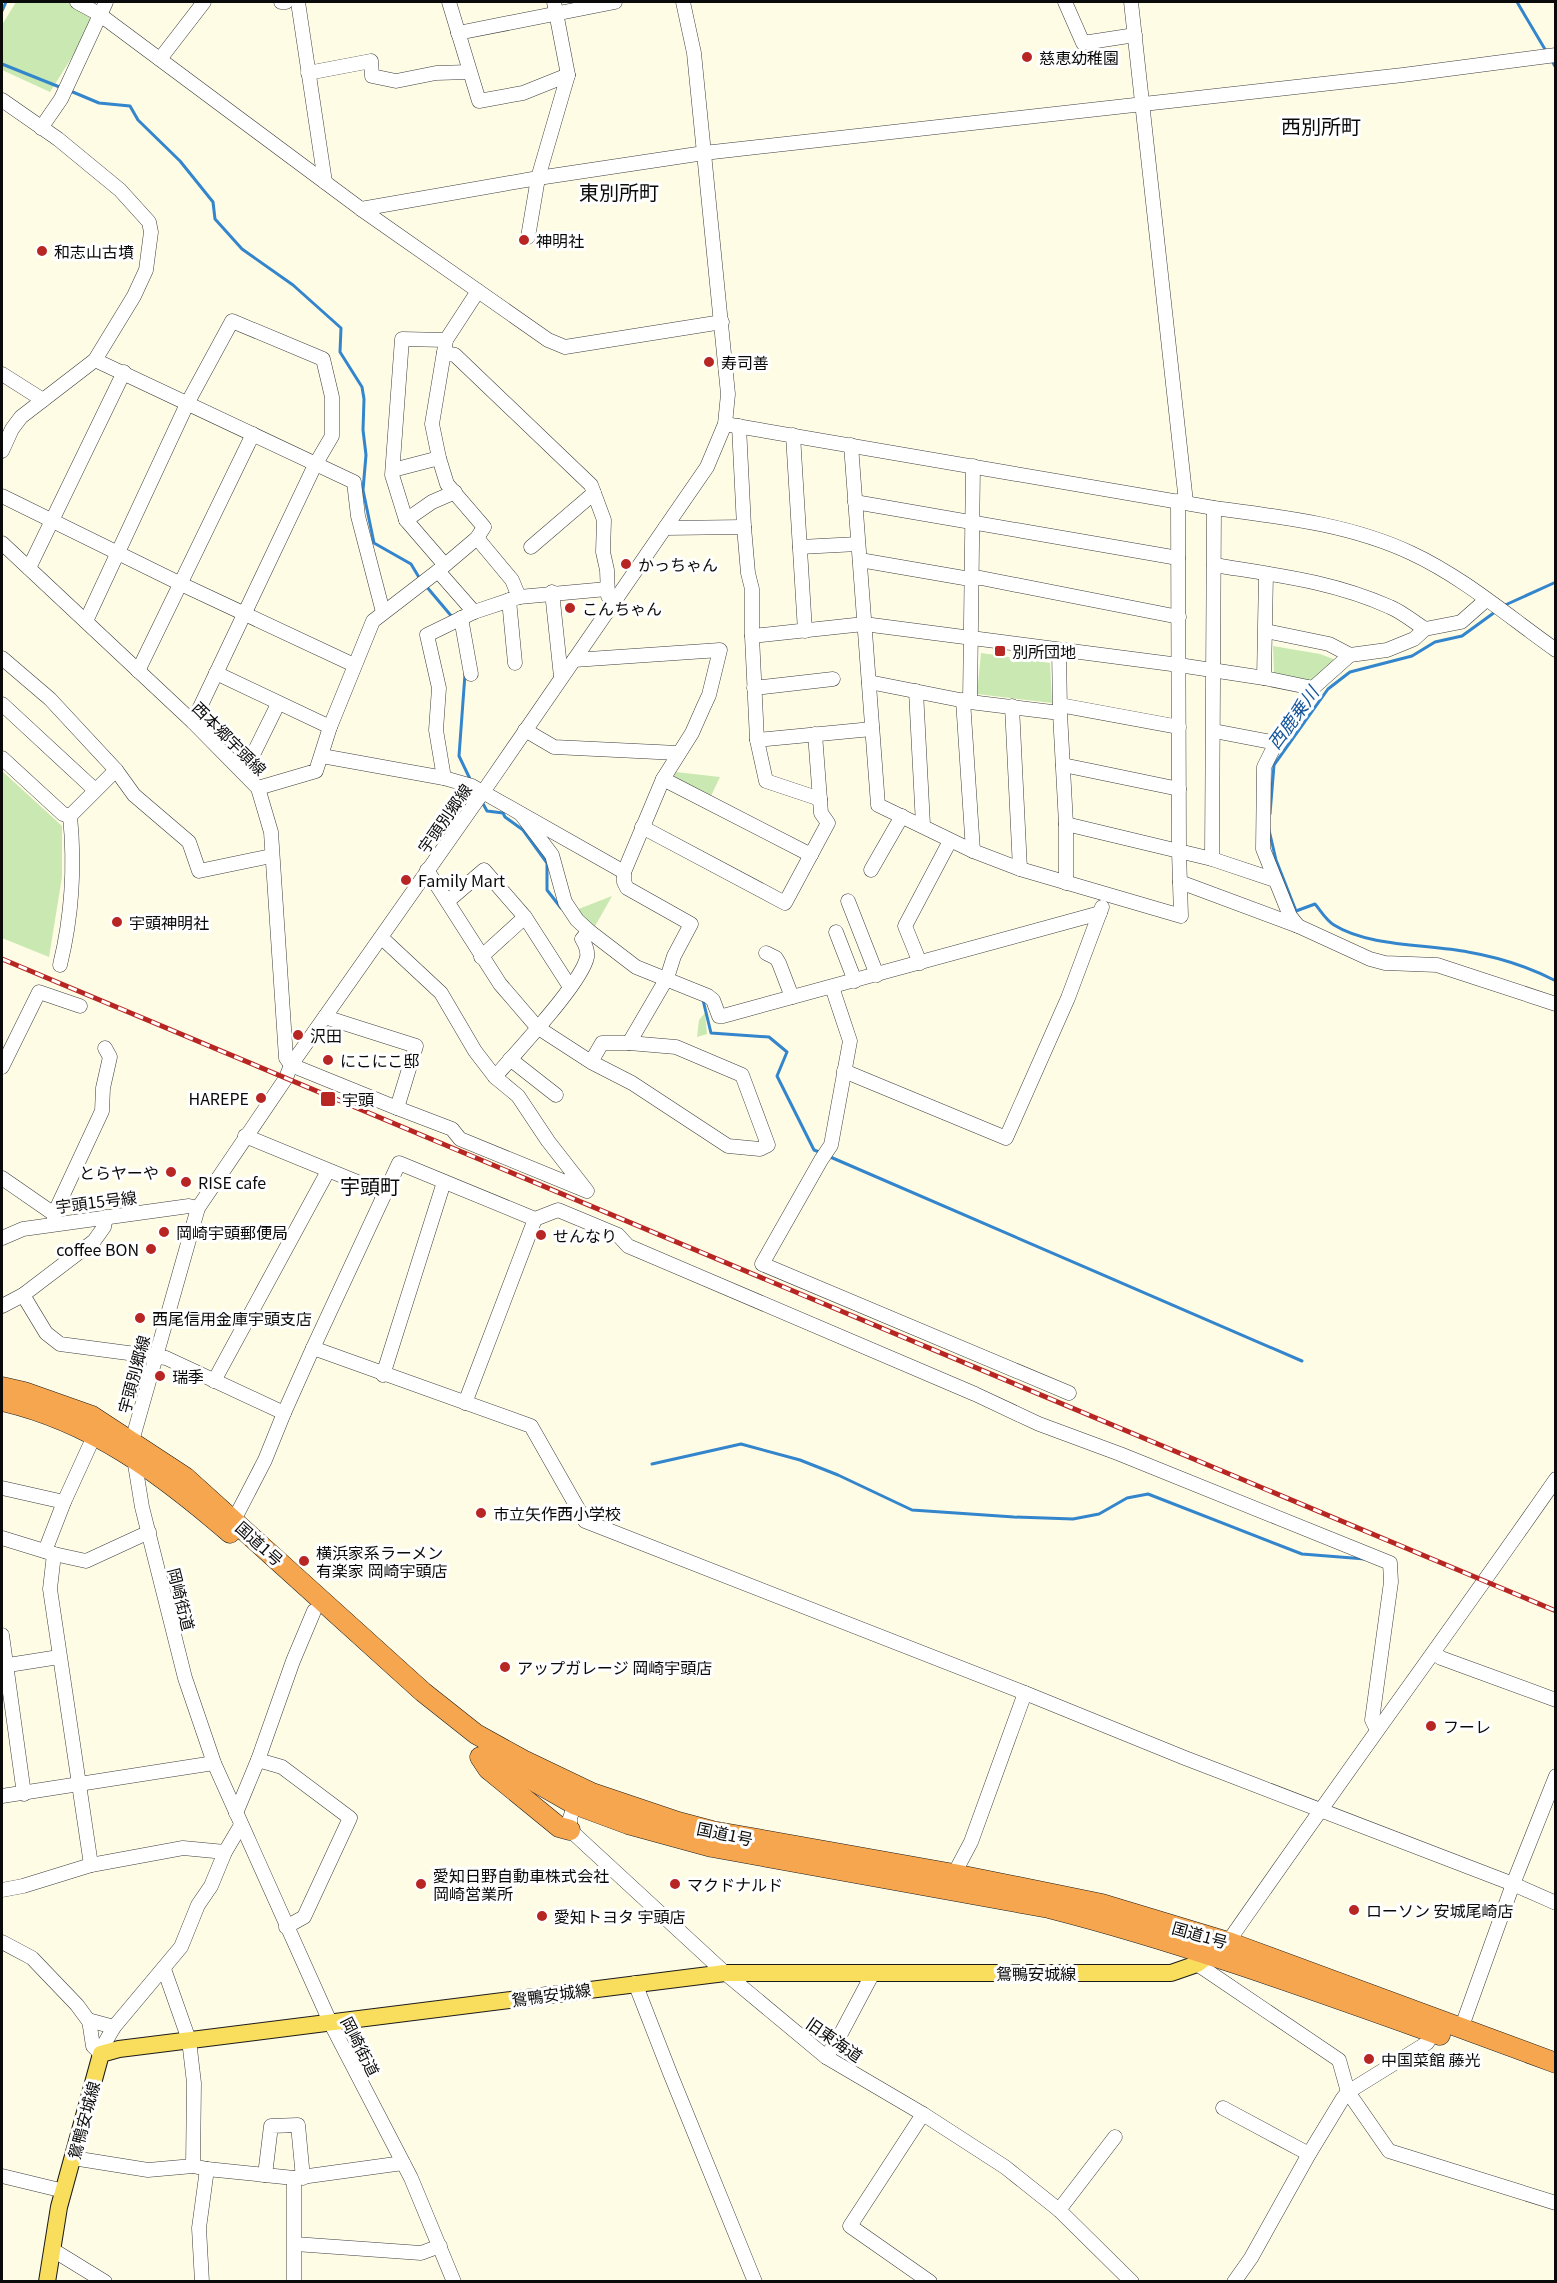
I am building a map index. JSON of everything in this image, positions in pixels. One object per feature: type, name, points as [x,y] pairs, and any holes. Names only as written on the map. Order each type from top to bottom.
[{"type":"highway","name":"国道1号","points":[[2,1386],[92,1416],[228,1532],[440,1721],[519,1774],[578,1796],[712,1831],[954,1874],[1101,1904],[1228,1942],[1556,2063]]},
{"type":"highway","name":"国道1号","points":[[2,1401],[29,1408],[133,1449],[185,1477],[423,1692],[476,1734],[628,1824],[712,1847],[1049,1908],[1097,1920],[1203,1960],[1434,2033],[1556,2076]]},
{"type":"highway","points":[[475,1746],[488,1769],[559,1827],[570,1830]]},
{"type":"main road","name":"鴛鴨安城線","points":[[47,2282],[59,2207],[101,2054],[119,2049],[725,1973],[1171,1972],[1203,1960],[1228,1942]]},
{"type":"street","points":[[77,2],[99,14],[361,209],[548,340],[565,347],[722,322]]},
{"type":"street","points":[[41,128],[61,99],[106,2]]},
{"type":"street","points":[[160,59],[204,2]]},
{"type":"street","points":[[298,2],[325,182]]},
{"type":"street","points":[[449,2],[479,101],[524,93],[568,75]]},
{"type":"street","points":[[458,33],[555,8],[615,2]]},
{"type":"street","points":[[683,2],[694,53],[728,394],[748,573],[752,589],[757,740],[766,781],[819,799]]},
{"type":"street","points":[[1065,2],[1083,43],[1135,35]]},
{"type":"street","points":[[851,445],[878,805],[923,825],[950,841],[1020,869],[1181,916],[1178,558],[1182,501],[1131,2]]},
{"type":"street","points":[[528,237],[538,177],[568,75],[555,8]]},
{"type":"street","points":[[361,209],[538,177],[704,153],[1550,56]]},
{"type":"street","points":[[308,73],[371,61],[372,76],[396,81],[436,73],[469,72]]},
{"type":"street","points":[[2,451],[12,429],[21,417],[95,360],[134,296],[146,270],[151,232],[149,222],[120,190],[58,139],[3,105]]},
{"type":"street","points":[[258,788],[316,771],[330,727],[373,621],[477,538],[484,527],[447,484],[438,458],[432,424],[445,346],[478,291]]},
{"type":"street","points":[[86,621],[188,402],[232,321],[324,359],[332,397],[332,436],[315,465],[193,722]]},
{"type":"street","points":[[471,674],[468,615],[441,568],[406,520],[393,470],[402,339],[445,346],[591,485],[604,520],[603,552],[610,607]]},
{"type":"street","points":[[95,360],[354,482],[358,516],[383,612]]},
{"type":"street","points":[[29,568],[123,372]]},
{"type":"street","points":[[2,374],[43,400]]},
{"type":"street","points":[[732,425],[1214,508],[1327,525],[1382,541],[1412,553],[1439,568],[1556,650]]},
{"type":"street","points":[[574,660],[707,467],[732,425]]},
{"type":"street","points":[[138,671],[253,434]]},
{"type":"street","points":[[793,435],[805,631]]},
{"type":"street","points":[[393,470],[438,458]]},
{"type":"street","points":[[973,466],[972,638],[967,701],[973,851]]},
{"type":"street","points":[[406,520],[432,502],[455,492]]},
{"type":"street","points":[[531,548],[594,493]]},
{"type":"street","points":[[2,496],[181,584],[354,665]]},
{"type":"street","points":[[855,502],[1178,558]]},
{"type":"street","points":[[1212,859],[1214,508]]},
{"type":"street","points":[[665,528],[744,527]]},
{"type":"street","points":[[477,538],[512,580],[515,663]]},
{"type":"street","name":"西本郷宇頭線","points":[[2,543],[193,722],[258,788],[271,832],[286,1058],[289,1071]]},
{"type":"street","points":[[800,547],[858,544]]},
{"type":"street","points":[[860,560],[981,578],[1179,617]]},
{"type":"street","points":[[1214,565],[1307,579],[1347,590],[1392,608],[1425,629]]},
{"type":"street","points":[[1264,678],[1266,574]]},
{"type":"street","points":[[444,778],[436,730],[439,688],[427,635],[468,615],[514,599],[552,592],[607,588]]},
{"type":"street","points":[[552,592],[561,677]]},
{"type":"street","points":[[1298,926],[1290,916],[1263,849],[1264,767],[1276,743],[1313,688],[1350,655],[1387,650],[1414,639],[1425,629],[1461,622],[1486,600]]},
{"type":"street","points":[[752,636],[864,624],[1179,665],[1313,688]]},
{"type":"street","points":[[1266,631],[1329,644],[1350,655]]},
{"type":"street","points":[[574,660],[720,650],[709,695],[692,733],[663,779],[624,872],[624,882],[627,888],[691,924],[674,956],[667,978],[629,1043]]},
{"type":"street","points":[[1059,650],[1066,883]]},
{"type":"street","points":[[2,658],[50,699],[116,770],[134,795],[189,843],[199,871],[271,856]]},
{"type":"street","name":"宇頭別郷線","points":[[133,1449],[154,1358],[198,1208],[325,1017],[574,660]]},
{"type":"street","points":[[216,673],[330,727]]},
{"type":"street","points":[[754,688],[833,679]]},
{"type":"street","points":[[869,682],[967,701],[1060,709],[1179,726]]},
{"type":"street","points":[[916,692],[923,825]]},
{"type":"street","points":[[2,704],[95,790]]},
{"type":"street","points":[[244,773],[278,704]]},
{"type":"street","points":[[1012,706],[1020,869]]},
{"type":"street","points":[[757,740],[872,729]]},
{"type":"street","points":[[525,730],[554,747],[678,753]]},
{"type":"street","points":[[1214,731],[1276,743]]},
{"type":"street","points":[[642,827],[785,903],[828,823],[821,813],[815,734]]},
{"type":"street","points":[[322,756],[444,778],[472,786],[624,872]]},
{"type":"street","points":[[2,758],[63,814],[70,816]]},
{"type":"street","points":[[1063,765],[1179,789]]},
{"type":"street","points":[[60,965],[69,929],[73,858],[70,816],[116,770]]},
{"type":"street","points":[[663,779],[812,855]]},
{"type":"street","points":[[521,814],[552,855],[565,902],[586,935],[636,967],[708,996],[713,1000],[719,1016],[1100,913]]},
{"type":"street","points":[[871,870],[902,816]]},
{"type":"street","points":[[1066,824],[1212,859],[1275,880]]},
{"type":"street","points":[[920,963],[905,926],[950,841]]},
{"type":"street","points":[[427,870],[481,957],[500,984],[537,1027],[591,1062],[632,1083],[728,1146],[760,1149],[768,1145],[742,1075],[675,1047],[629,1043],[602,1043],[591,1062]]},
{"type":"street","points":[[448,901],[484,870],[525,917],[570,987]]},
{"type":"street","points":[[1180,882],[1298,926],[1370,959],[1385,963],[1437,966],[1556,1004]]},
{"type":"street","points":[[844,1071],[1006,1138],[1068,998],[1107,894]]},
{"type":"street","points":[[848,901],[877,975]]},
{"type":"street","points":[[481,957],[525,917]]},
{"type":"street","points":[[837,932],[855,981]]},
{"type":"street","points":[[495,1077],[570,987],[587,957],[586,935]]},
{"type":"street","points":[[289,1071],[452,1129],[460,1139],[587,1191],[548,1142],[518,1096],[495,1077],[475,1051],[441,993],[382,938]]},
{"type":"street","points":[[766,953],[779,963],[792,997]]},
{"type":"street","points":[[832,987],[850,1041],[831,1146],[762,1264],[1069,1393]]},
{"type":"street","points":[[2,1068],[39,992],[81,1006]]},
{"type":"street","points":[[325,1017],[416,1046],[397,1108]]},
{"type":"street","points":[[2,1178],[54,1219],[102,1111],[110,1056],[105,1048]]},
{"type":"street","points":[[510,1059],[556,1095]]},
{"type":"street","points":[[245,1136],[328,1172],[384,1193]]},
{"type":"street","points":[[234,1520],[266,1460],[312,1348],[399,1163],[535,1219],[558,1210],[618,1235],[628,1246],[975,1394],[1039,1424],[1052,1427],[1390,1563],[1392,1582],[1372,1720],[1377,1730]]},
{"type":"street","points":[[214,1381],[328,1172]]},
{"type":"street","points":[[383,1375],[444,1182]]},
{"type":"street","name":"宇頭15号線","points":[[2,1238],[54,1219],[106,1217],[189,1206],[198,1208]]},
{"type":"street","points":[[2,1306],[23,1295],[94,1241],[104,1227],[106,1217]]},
{"type":"street","points":[[465,1403],[535,1219]]},
{"type":"street","points":[[23,1295],[46,1333],[60,1344],[166,1358],[284,1413]]},
{"type":"street","points":[[312,1348],[531,1426],[585,1521],[1185,1758],[1513,1884],[1556,1903]]},
{"type":"street","points":[[91,1865],[59,1658],[50,1588],[50,1553],[64,1502],[95,1434]]},
{"type":"street","name":"岡崎街道","points":[[133,1449],[142,1508],[185,1678],[214,1763],[331,2024],[411,2178],[454,2282]]},
{"type":"street","points":[[1228,1942],[1320,1809],[1434,1653],[1556,1479]]},
{"type":"street","points":[[2,1488],[64,1502]]},
{"type":"street","points":[[2,1538],[86,1561],[149,1532]]},
{"type":"street","points":[[101,2054],[114,2027],[181,1947],[198,1905],[211,1886],[239,1819],[293,1661],[314,1611]]},
{"type":"street","points":[[2,1635],[4,1666],[24,1794]]},
{"type":"street","points":[[1434,1653],[1441,1658],[1556,1700]]},
{"type":"street","points":[[4,1666],[59,1658]]},
{"type":"street","points":[[954,1874],[971,1842],[1025,1693]]},
{"type":"street","points":[[258,1760],[282,1767],[350,1818],[304,1917],[286,1927]]},
{"type":"street","points":[[2,1796],[214,1763]]},
{"type":"street","points":[[1461,2029],[1513,1884],[1556,1776]]},
{"type":"street","points":[[570,1830],[570,1818],[578,1796]]},
{"type":"street","name":"旧東海道","points":[[570,1830],[725,1973],[826,2057],[923,2114],[1005,2168],[1059,2210],[1132,2282]]},
{"type":"street","points":[[2,1890],[23,1886],[91,1865],[183,1848],[225,1852]]},
{"type":"street","points":[[2,1942],[33,1958],[89,2020],[114,2027]]},
{"type":"street","points":[[1203,1960],[1340,2060],[1348,2092],[1389,2151],[1556,2203]]},
{"type":"street","points":[[164,1969],[189,2040],[200,2168],[199,2228],[202,2282]]},
{"type":"street","points":[[826,2057],[838,2040],[873,1973]]},
{"type":"street","points":[[635,1983],[669,2073],[755,2282]]},
{"type":"street","points":[[89,2020],[93,2046],[101,2054]]},
{"type":"street","points":[[1234,2282],[1251,2258],[1309,2154],[1348,2092],[1427,2043],[1434,2033]]},
{"type":"street","points":[[1223,2108],[1309,2154]]},
{"type":"street","points":[[923,2114],[850,2226],[930,2282]]},
{"type":"street","points":[[265,2175],[271,2126],[298,2125],[294,2282]]},
{"type":"street","points":[[1059,2210],[1115,2138]]},
{"type":"street","points":[[73,2158],[148,2170],[200,2168],[298,2178],[402,2163]]},
{"type":"street","points":[[2,2176],[64,2191]]},
{"type":"street","points":[[295,2244],[421,2253],[440,2246]]},
{"type":"street","points":[[53,2250],[105,2282]]},
{"type":"green space","points":[[16,2],[75,2],[99,14],[50,92],[2,70],[2,25]]},
{"type":"green space","points":[[1273,646],[1320,654],[1336,660],[1315,685],[1274,675]]},
{"type":"green space","points":[[981,653],[1050,663],[1052,703],[977,694]]},
{"type":"green space","points":[[2,771],[62,826],[62,877],[49,957],[2,938]]},
{"type":"green space","points":[[676,772],[720,777],[710,798],[674,777]]},
{"type":"green space","points":[[612,896],[594,928],[576,910]]},
{"type":"green space","points":[[705,1013],[707,1034],[697,1037],[699,1020]]},
{"type":"waterway","points":[[2,11],[6,2]]},
{"type":"waterway","name":"西鹿乗川","points":[[1517,2],[1546,51]]},
{"type":"waterway","name":"西鹿乗川","points":[[1551,59],[1556,68]]},
{"type":"waterway","points":[[2,64],[62,88]]},
{"type":"waterway","points":[[68,90],[99,103],[130,106],[138,120],[180,161],[213,202],[215,219],[242,249],[293,285],[341,328],[340,352],[362,387],[364,399],[363,430],[366,455],[363,490],[374,543],[411,564],[420,579]]},
{"type":"waterway","name":"西鹿乗川","points":[[1503,606],[1556,582]]},
{"type":"waterway","points":[[426,586],[453,618]]},
{"type":"waterway","name":"西鹿乗川","points":[[1270,814],[1274,765],[1328,689],[1350,672],[1412,656],[1435,642],[1462,636],[1495,612]]},
{"type":"waterway","points":[[465,674],[459,756],[471,781]]},
{"type":"waterway","points":[[481,800],[487,811],[503,813],[523,830],[547,863],[547,890],[561,908]]},
{"type":"waterway","name":"西鹿乗川","points":[[1269,830],[1276,860],[1296,911],[1315,904],[1334,925],[1348,932],[1381,941],[1479,954],[1524,967],[1556,981]]},
{"type":"waterway","points":[[703,1000],[711,1033],[769,1037],[787,1052],[777,1076],[814,1150],[822,1153]]},
{"type":"waterway","points":[[828,1156],[1302,1361]]},
{"type":"waterway","points":[[652,1464],[741,1444],[800,1460],[912,1510],[1014,1517],[1073,1519],[1099,1514],[1127,1498],[1148,1494],[1302,1554],[1365,1559]]},
{"type":"railway","points":[[2,959],[1556,1611]]},
{"type":"place","name":"慈恵幼稚園","points":[[1027,57]]},
{"type":"place","name":"神明社","points":[[524,240]]},
{"type":"place","name":"和志山古墳","points":[[42,251]]},
{"type":"place","name":"寿司善","points":[[709,362]]},
{"type":"place","name":"かっちゃん","points":[[626,564]]},
{"type":"place","name":"こんちゃん","points":[[570,608]]},
{"type":"place","name":"別所団地","points":[[1000,651]]},
{"type":"place","name":"Family Mart","points":[[406,880]]},
{"type":"place","name":"宇頭神明社","points":[[117,922]]},
{"type":"place","name":"沢田","points":[[298,1035]]},
{"type":"place","name":"にこにこ邸","points":[[328,1060]]},
{"type":"place","name":"HAREPE","points":[[261,1098]]},
{"type":"place","name":"宇頭","points":[[328,1099]]},
{"type":"place","name":"とらヤーや","points":[[171,1172]]},
{"type":"place","name":"RISE cafe","points":[[186,1182]]},
{"type":"place","name":"岡崎宇頭郵便局","points":[[164,1232]]},
{"type":"place","name":"せんなり","points":[[541,1235]]},
{"type":"place","name":"coffee BON","points":[[151,1249]]},
{"type":"place","name":"西尾信用金庫宇頭支店","points":[[140,1318]]},
{"type":"place","name":"瑞季","points":[[160,1376]]},
{"type":"place","name":"市立矢作西小学校","points":[[481,1513]]},
{"type":"place","name":"横浜家系ラーメン 有楽家 岡崎宇頭店","points":[[304,1561]]},
{"type":"place","name":"アップガレージ 岡崎宇頭店","points":[[505,1667]]},
{"type":"place","name":"フーレ","points":[[1431,1726]]},
{"type":"place","name":"愛知日野自動車株式会社 岡崎営業所","points":[[421,1884]]},
{"type":"place","name":"マクドナルド","points":[[675,1884]]},
{"type":"place","name":"ローソン 安城尾崎店","points":[[1354,1910]]},
{"type":"place","name":"愛知トヨタ 宇頭店","points":[[542,1916]]},
{"type":"place","name":"中国菜館 藤光","points":[[1369,2059]]},
{"type":"district","name":"西別所町","points":[[1321,125]]},
{"type":"district","name":"東別所町","points":[[619,191]]},
{"type":"district","name":"宇頭町","points":[[370,1185]]}]
